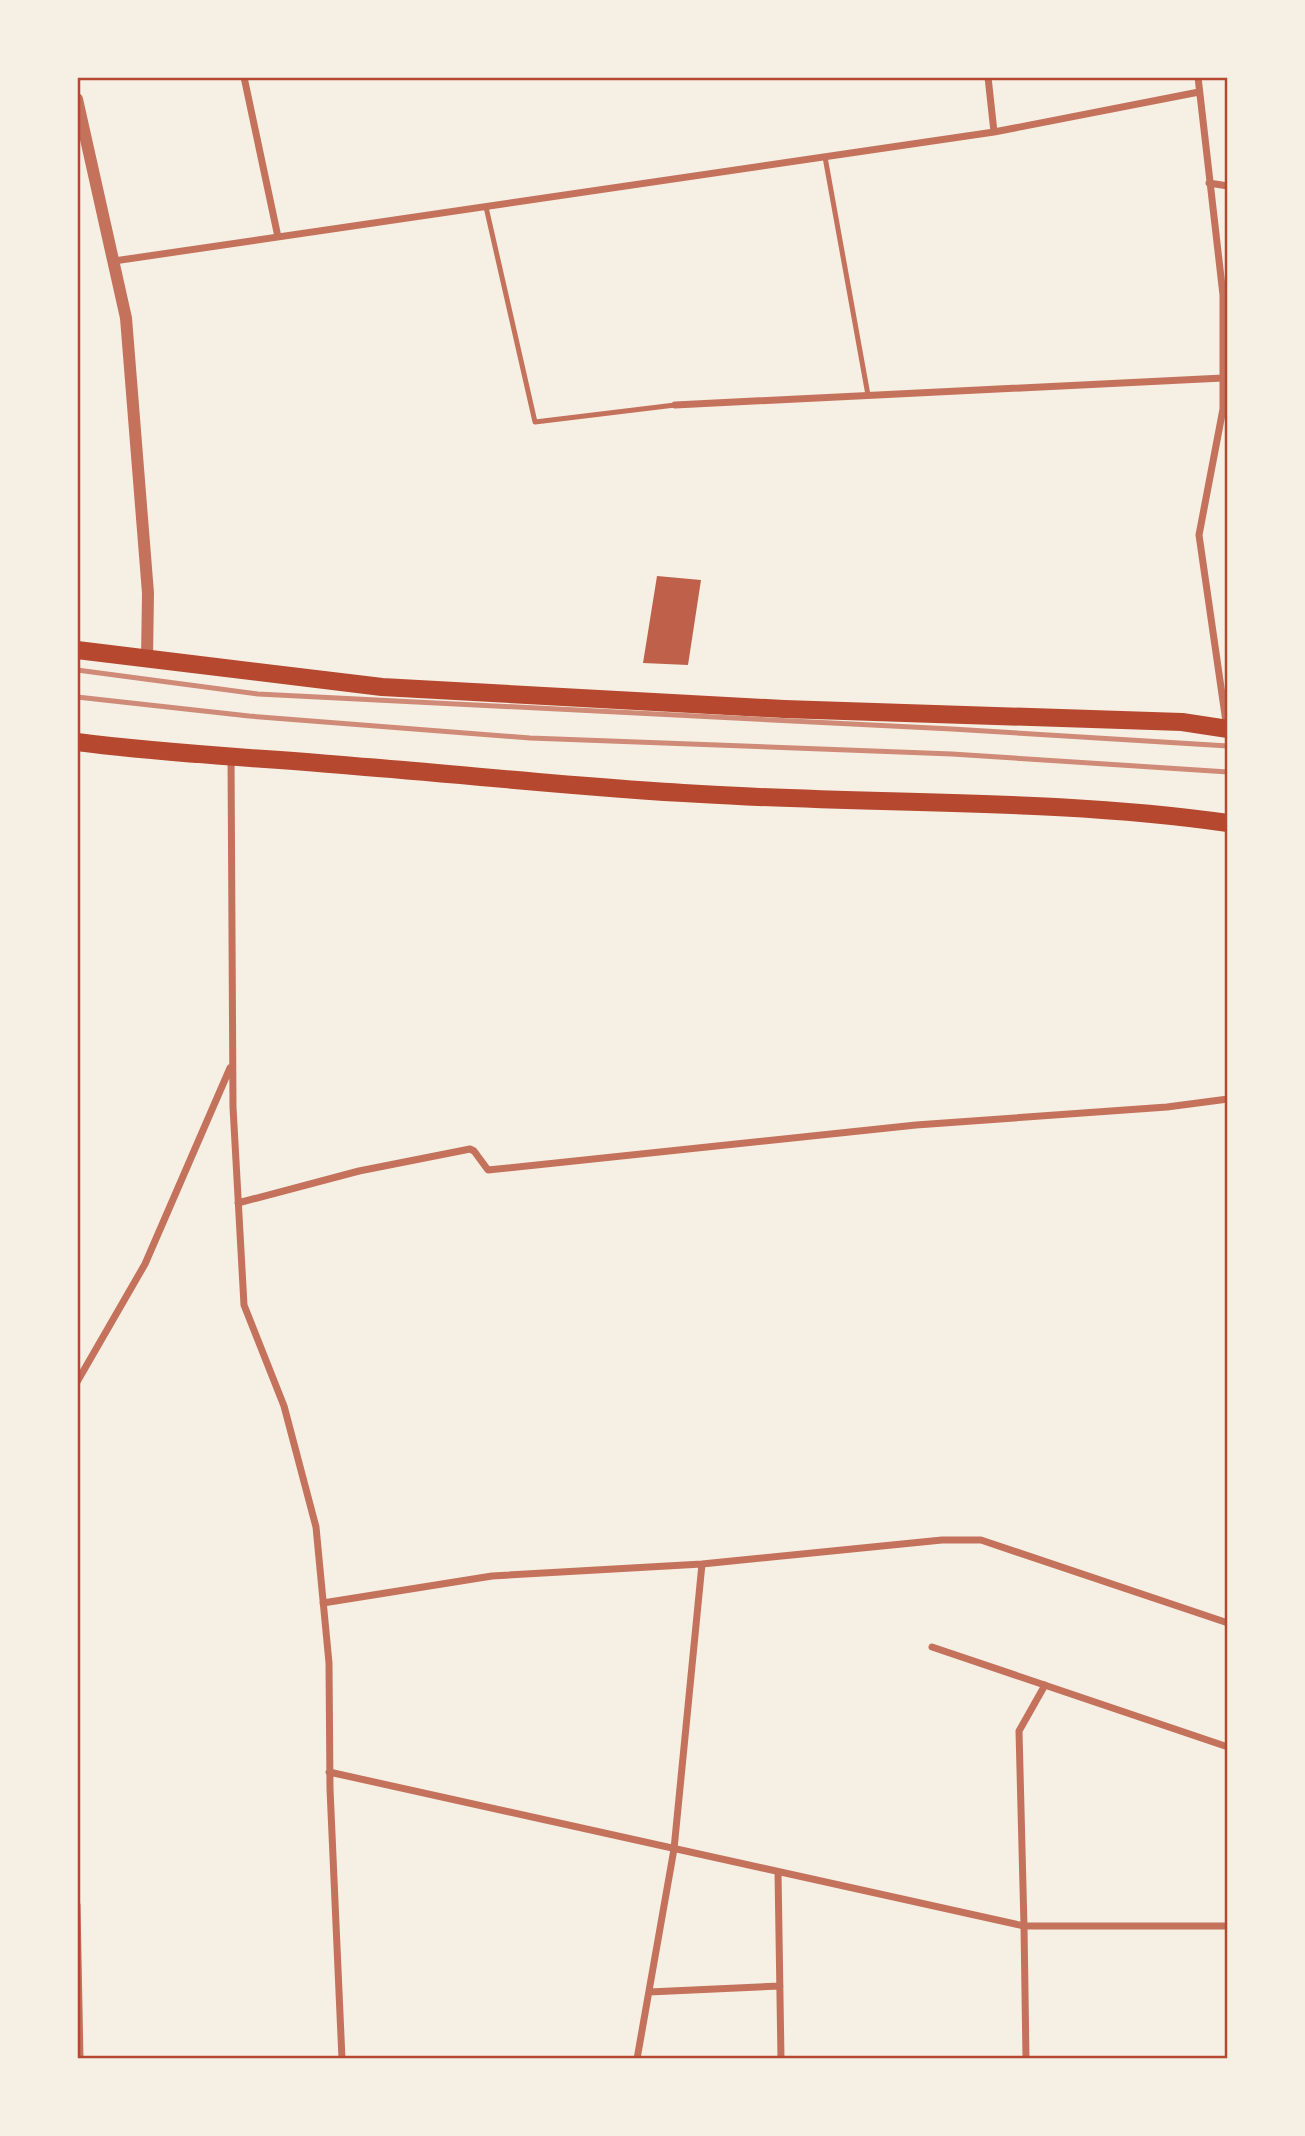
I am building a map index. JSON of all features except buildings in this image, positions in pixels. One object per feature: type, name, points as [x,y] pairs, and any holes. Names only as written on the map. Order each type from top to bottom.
[{"type":"main road","points":[[77,650],[382,687],[784,709],[1182,722],[1228,729]]},
{"type":"main road","points":[[77,742],[150,752],[701,794],[1059,807],[1228,822]]},
{"type":"street","points":[[244,77],[278,237]]},
{"type":"street","points":[[988,77],[994,132]]},
{"type":"street","points":[[1198,77],[1223,295],[1223,409],[1199,535],[1228,729]]},
{"type":"street","points":[[114,261],[994,132],[1199,92]]},
{"type":"street","points":[[77,99],[126,318],[148,593],[147,659]]},
{"type":"street","points":[[1209,183],[1228,186]]},
{"type":"street","points":[[676,405],[1223,378]]},
{"type":"street","points":[[230,756],[233,1063],[244,1305],[284,1406],[316,1527],[329,1663],[330,1772],[342,2059]]},
{"type":"street","points":[[77,1382],[145,1264],[233,1063]]},
{"type":"street","points":[[238,1203],[359,1171],[465,1149],[474,1151],[488,1170],[916,1125],[1167,1107],[1228,1099]]},
{"type":"street","points":[[323,1603],[492,1576],[702,1563],[942,1540],[981,1540],[1228,1623]]},
{"type":"street","points":[[637,2059],[674,1849],[702,1563]]},
{"type":"street","points":[[932,1647],[1228,1747]]},
{"type":"street","points":[[1026,2059],[1019,1731],[1045,1685]]},
{"type":"street","points":[[330,1772],[1024,1926],[1228,1926]]},
{"type":"street","points":[[778,1872],[781,2059]]},
{"type":"street","points":[[77,1905],[80,2059]]},
{"type":"street","points":[[649,1993],[780,1986]]},
{"type":"lane","points":[[825,157],[869,396]]},
{"type":"lane","points":[[486,206],[535,422],[676,405]]},
{"type":"railway","points":[[77,670],[258,694],[952,729],[1228,746]]},
{"type":"railway","points":[[77,697],[249,716],[530,738],[952,754],[1228,772]]}]
